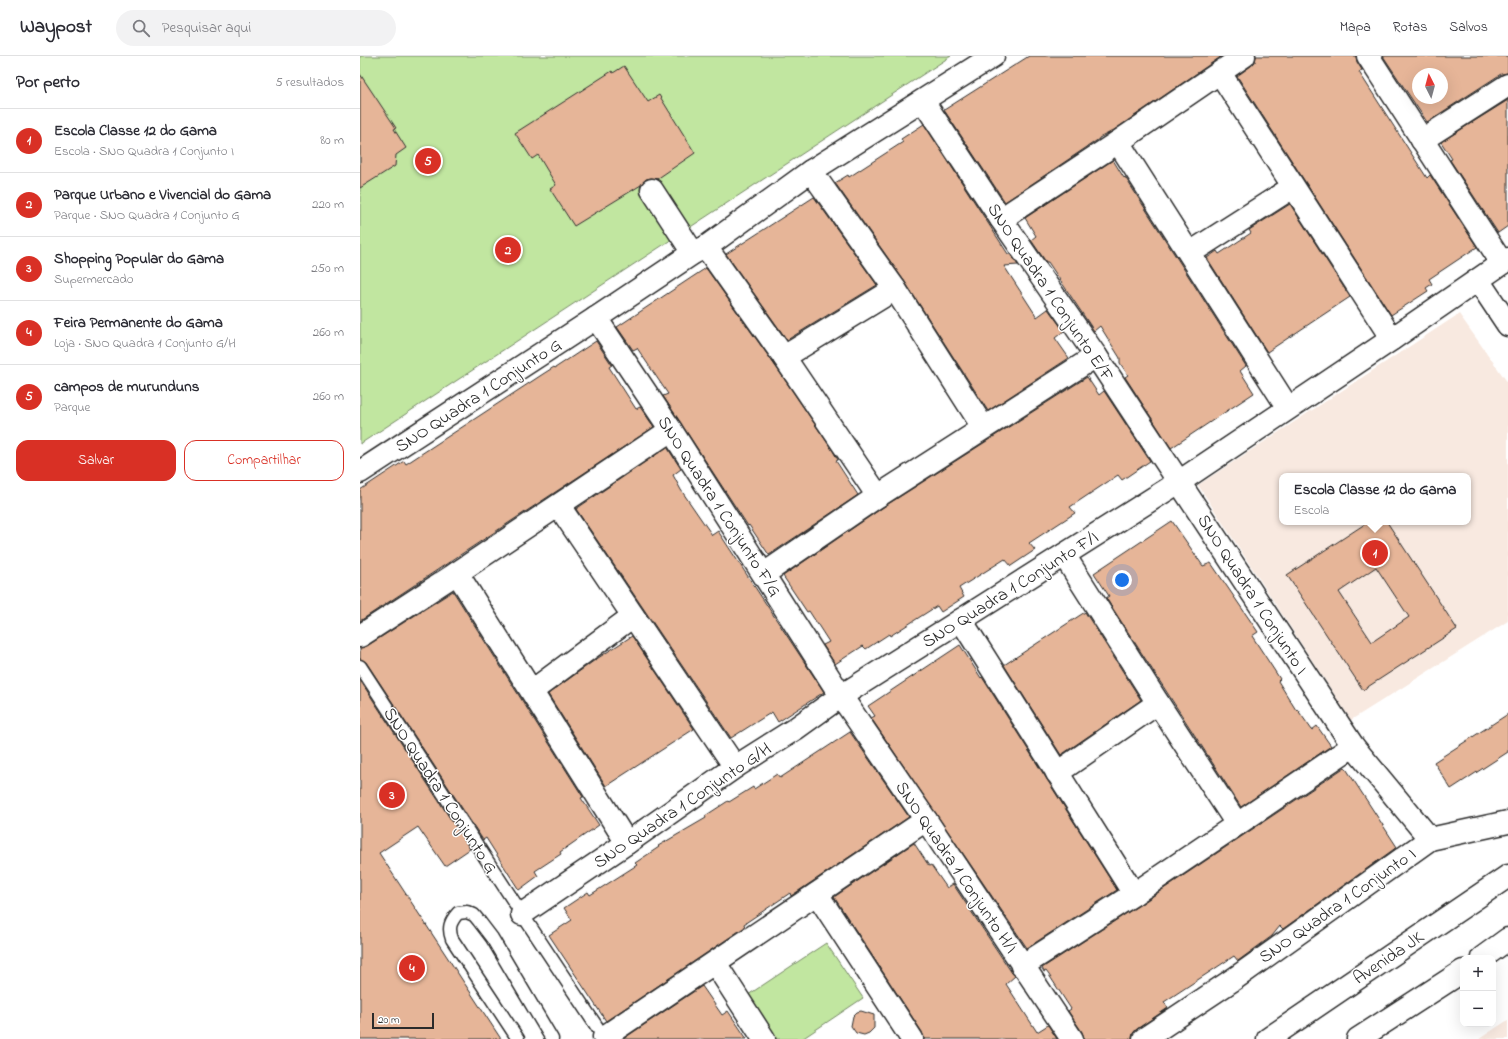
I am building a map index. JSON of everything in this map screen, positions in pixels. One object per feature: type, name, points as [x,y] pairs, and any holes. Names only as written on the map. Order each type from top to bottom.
[{"type":"street","name":"SNO Quadra 1 Conjunto G","points":[[360,472],[699,250],[811,171],[993,56]]},
{"type":"street","points":[[1001,219],[1118,142],[1244,56]]},
{"type":"street","points":[[1368,56],[1422,140],[1505,261]]},
{"type":"street","points":[[1220,73],[1392,339]]},
{"type":"street","points":[[1422,140],[1508,85]]},
{"type":"street","name":"SNO Quadra 1 Conjunto E/F","points":[[923,101],[1001,219],[1096,356],[1179,482]]},
{"type":"street","points":[[1118,142],[1288,408]]},
{"type":"street","points":[[811,171],[895,289],[983,427]]},
{"type":"street","points":[[1190,253],[1293,187]]},
{"type":"street","points":[[652,190],[784,357],[878,496]]},
{"type":"street","name":"SNO Quadra 1 Conjunto F/I","points":[[841,696],[1179,482],[1505,261]]},
{"type":"street","points":[[1478,280],[1508,325]]},
{"type":"street","points":[[784,357],[895,289]]},
{"type":"street","name":"SNO Quadra 1 Conjunto F/G","points":[[596,318],[672,430],[841,696]]},
{"type":"street","points":[[764,574],[878,496],[983,427],[1096,356]]},
{"type":"street","points":[[360,636],[672,430]]},
{"type":"street","name":"SNO Quadra 1 Conjunto I","points":[[1144,1039],[1243,972],[1430,839],[1353,746],[1179,482]]},
{"type":"street","points":[[559,506],[735,767]]},
{"type":"street","points":[[1064,555],[1158,704],[1237,824]]},
{"type":"street","points":[[457,573],[627,843]]},
{"type":"street","points":[[532,691],[633,616]]},
{"type":"street","points":[[961,620],[1134,894]]},
{"type":"street","name":"SNO Quadra 1 Conjunto G/H","points":[[522,914],[627,843],[735,767],[795,729],[841,696]]},
{"type":"street","name":"SNO Quadra 1 Conjunto H/I","points":[[841,696],[926,820],[1072,1039]]},
{"type":"street","points":[[1057,774],[1158,704]]},
{"type":"street","points":[[1022,966],[1134,894],[1353,746]]},
{"type":"street","points":[[605,1038],[926,820]]},
{"type":"street","points":[[1430,839],[1508,822]]},
{"type":"street","name":"Avenida JK","points":[[1268,1039],[1508,876]]},
{"type":"street","points":[[817,894],[909,1038]]},
{"type":"street","points":[[1486,955],[1508,939]]},
{"type":"street","points":[[715,963],[764,1039]]},
{"type":"street","points":[[1358,1039],[1460,973]]},
{"type":"lane","name":"SNO Quadra 1 Conjunto G","points":[[360,666],[605,1038]]},
{"type":"lane","points":[[518,1039],[452,940],[449,932],[450,925],[458,913],[467,912],[474,916],[492,938],[552,1039]]},
{"type":"shaded area","points":[[1459,314],[1508,383],[1508,621],[1351,720],[1198,485]]},
{"type":"shaded area","points":[[1508,1020],[1508,1039],[1479,1039]]},
{"type":"green space","points":[[360,56],[951,56],[360,444]]},
{"type":"green space","points":[[826,943],[863,998],[802,1039],[773,1039],[745,997]]},
{"type":"building","points":[[1029,56],[1222,56],[1005,202],[944,110]]},
{"type":"building","points":[[1256,56],[1356,56],[1357,62],[1362,70],[1359,72],[1427,178],[1430,175],[1477,247],[1429,279],[1432,284],[1426,288],[1428,291],[1391,315],[1237,76],[1255,62]]},
{"type":"building","points":[[1383,56],[1508,56],[1508,73],[1501,74],[1427,122],[1415,104],[1448,104],[1448,68],[1412,68],[1412,100]]},
{"type":"building","points":[[624,66],[648,102],[659,95],[695,153],[657,179],[646,179],[641,185],[574,226],[550,189],[556,185],[538,155],[532,159],[515,133],[612,71],[613,73]]},
{"type":"building","points":[[360,74],[396,128],[394,129],[406,148],[396,155],[395,166],[360,188]]},
{"type":"building","points":[[1508,100],[1508,226],[1498,233],[1450,160],[1452,159],[1441,142]]},
{"type":"building","points":[[924,124],[1008,254],[1010,254],[1018,265],[1004,266],[1037,317],[1048,309],[1064,331],[1055,338],[1069,358],[988,411],[905,282],[835,183],[848,175],[849,177],[903,142],[901,139]]},
{"type":"building","points":[[1113,160],[1246,366],[1240,371],[1254,393],[1171,448],[1125,377],[1128,375],[1120,363],[1120,358],[1100,326],[1094,331],[1048,262],[1046,262],[1031,240],[1036,236],[1025,218]]},
{"type":"building","points":[[814,197],[877,285],[787,340],[726,254]]},
{"type":"building","points":[[1290,204],[1350,297],[1267,352],[1207,258],[1217,251],[1219,254],[1251,233],[1249,230]]},
{"type":"building","points":[[706,268],[833,451],[838,460],[836,461],[858,495],[769,555],[749,525],[748,526],[663,396],[668,394],[637,348],[633,350],[617,327]]},
{"type":"building","points":[[596,341],[612,365],[609,367],[636,409],[640,407],[654,427],[360,621],[360,490],[404,461],[406,464]]},
{"type":"building","points":[[1087,377],[1099,395],[1104,391],[1150,461],[1122,480],[1118,475],[1070,507],[1075,513],[1029,543],[1035,550],[1011,566],[1005,559],[959,588],[964,597],[941,612],[937,606],[890,636],[889,634],[866,649],[863,646],[835,664],[823,645],[829,642],[809,611],[807,612],[783,576],[885,506]]},
{"type":"building","points":[[667,447],[681,469],[673,475],[681,490],[712,535],[718,531],[824,692],[778,722],[772,712],[731,738],[576,509]]},
{"type":"building","points":[[1172,521],[1203,566],[1211,563],[1258,632],[1252,636],[1280,679],[1278,681],[1296,710],[1297,709],[1312,730],[1317,726],[1331,746],[1241,807],[1106,598],[1109,596],[1094,573]]},
{"type":"building","points":[[1363,525],[1389,525],[1457,629],[1363,690],[1287,575]],"holes":[[[1376,567],[1409,617],[1372,642],[1339,592]]]},
{"type":"building","points":[[453,591],[583,797],[581,798],[599,825],[560,852],[561,854],[535,871],[538,876],[519,890],[486,838],[483,840],[366,662],[360,659],[360,648],[367,646]]},
{"type":"building","points":[[1085,612],[1141,700],[1061,755],[1004,665]]},
{"type":"building","points":[[632,636],[694,729],[606,786],[548,694],[595,660]]},
{"type":"building","points":[[960,645],[981,678],[982,677],[1117,890],[1027,948],[871,718],[875,716],[868,706]]},
{"type":"building","points":[[360,680],[470,849],[445,866],[418,827],[379,853],[501,1039],[360,1039]]},
{"type":"building","points":[[1508,714],[1508,752],[1451,789],[1434,762]]},
{"type":"building","points":[[850,732],[909,817],[791,896],[790,893],[744,924],[745,927],[606,1021],[549,935],[572,920],[564,908],[588,892],[590,895],[637,865],[635,863],[659,847],[658,846],[706,818],[705,816],[728,801],[729,802],[753,787],[754,789],[777,774],[780,778]]},
{"type":"building","points":[[1345,767],[1397,847],[1283,929],[1280,926],[1272,936],[1238,961],[1234,956],[1164,1002],[1168,1008],[1137,1029],[1133,1033],[1132,1039],[1084,1039],[1082,1032],[1068,1011],[1071,1009],[1049,975],[1046,971],[1044,972],[1042,968],[1141,904]]},
{"type":"building","points":[[914,843],[929,866],[931,865],[947,888],[953,884],[1015,976],[1006,984],[1037,1032],[1048,1025],[1057,1039],[924,1039],[922,1032],[834,897]]},
{"type":"building","points":[[702,986],[722,1015],[728,1011],[747,1039],[623,1039]]},
{"type":"building","points":[[861,1011],[874,1015],[874,1028],[869,1033],[864,1035],[856,1033],[851,1026],[853,1016],[857,1012]]},
{"type":"place","name":"campos de murunduns","points":[[428,161]]},
{"type":"place","name":"Parque Urbano e Vivencial do Gama","points":[[508,250]]},
{"type":"place","name":"Escola Classe 12 do Gama","points":[[1375,553]]},
{"type":"place","name":"Shopping Popular do Gama","points":[[392,795]]},
{"type":"place","name":"Feira Permanente do Gama","points":[[412,968]]}]
